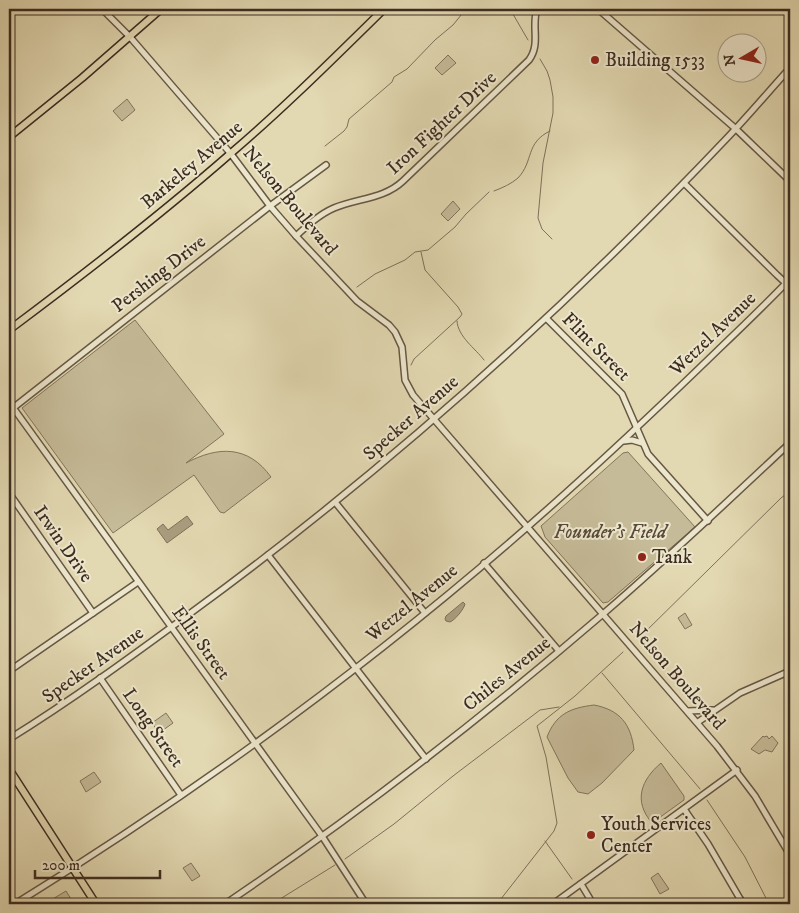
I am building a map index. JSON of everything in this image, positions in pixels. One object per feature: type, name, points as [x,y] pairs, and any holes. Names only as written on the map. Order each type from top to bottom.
[{"type":"main road","points":[[9,137],[161,9]]},
{"type":"main road","name":"Barkeley Avenue","points":[[9,330],[110,253],[231,154],[384,9]]},
{"type":"main road","points":[[9,769],[96,904]]},
{"type":"street","name":"Nelson Boulevard","points":[[102,9],[130,37],[231,154],[270,206],[296,236],[357,301],[389,325],[395,332],[402,346],[407,384],[413,395],[698,722],[737,770],[769,818],[790,855]]},
{"type":"street","name":"Iron Fighter Drive","points":[[296,236],[318,217],[332,209],[381,195],[404,181],[531,59],[536,45],[536,15],[538,9]]},
{"type":"street","points":[[598,9],[736,129],[790,181]]},
{"type":"street","name":"Specker Avenue","points":[[9,740],[171,628],[268,555],[335,502],[435,418],[546,318],[621,246],[736,129],[790,68]]},
{"type":"street","name":"Pershing Drive","points":[[13,408],[270,206],[326,165]]},
{"type":"street","points":[[684,183],[789,283]]},
{"type":"street","name":"Wetzel Avenue","points":[[16,904],[73,868],[256,743],[424,613],[528,526],[623,441],[789,283]]},
{"type":"street","name":"Flint Street","points":[[546,318],[622,394],[629,407],[642,443],[651,458],[708,521]]},
{"type":"street","name":"Ellis Street","points":[[9,402],[256,743],[322,836],[366,904]]},
{"type":"street","points":[[623,441],[632,440],[642,443]]},
{"type":"street","name":"Chiles Avenue","points":[[225,904],[322,836],[426,759],[559,651],[604,614],[708,521],[790,444]]},
{"type":"street","name":"Irwin Drive","points":[[9,493],[93,613]]},
{"type":"street","points":[[335,502],[424,613]]},
{"type":"street","points":[[268,555],[426,759]]},
{"type":"street","points":[[484,563],[559,651]]},
{"type":"street","points":[[9,671],[138,582]]},
{"type":"street","points":[[698,722],[747,690],[790,670]]},
{"type":"street","name":"Long Street","points":[[100,678],[181,795]]},
{"type":"street","points":[[688,711],[714,710]]},
{"type":"street","points":[[553,904],[737,770]]},
{"type":"street","points":[[684,808],[708,844],[742,902],[732,904]]},
{"type":"street","points":[[581,884],[593,904]]},
{"type":"green space","points":[[448,55],[456,63],[442,75],[435,68]]},
{"type":"green space","points":[[127,99],[135,110],[122,121],[113,111]]},
{"type":"green space","points":[[453,201],[460,209],[448,221],[441,214]]},
{"type":"green space","points":[[135,320],[224,434],[186,463],[210,454],[232,452],[253,459],[271,477],[224,513],[220,512],[194,475],[113,533],[22,408]]},
{"type":"green space","name":"Founder's Field","points":[[628,452],[695,527],[608,602],[603,603],[545,537],[541,526],[623,453]]},
{"type":"green space","points":[[685,613],[692,625],[685,629],[678,618]]},
{"type":"green space","points":[[594,705],[611,710],[623,720],[630,733],[634,750],[602,783],[588,794],[578,792],[568,778],[547,737],[559,718],[571,710]]},
{"type":"green space","points":[[166,713],[173,723],[159,733],[152,723]]},
{"type":"green space","points":[[763,736],[767,736],[769,739],[772,736],[778,743],[772,752],[765,750],[759,754],[751,749]]},
{"type":"green space","points":[[661,763],[684,796],[684,800],[652,823],[643,807],[642,791],[648,776]]},
{"type":"green space","points":[[94,772],[101,782],[86,792],[80,781]]},
{"type":"green space","points":[[191,863],[200,876],[192,881],[183,868]]},
{"type":"green space","points":[[658,873],[669,889],[660,894],[651,878]]},
{"type":"green space","points":[[66,891],[71,899],[62,904],[54,904],[51,900]]},
{"type":"shaded area","points":[[187,516],[193,524],[167,543],[157,529],[163,524],[168,530]]},
{"type":"shaded area","points":[[463,602],[465,604],[457,617],[450,622],[446,621],[446,616]]},
{"type":"waterway","points":[[325,146],[344,131],[349,119],[392,82],[394,77],[407,69],[435,40],[453,25],[466,9]]},
{"type":"waterway","points":[[510,9],[528,40]]},
{"type":"waterway","points":[[540,59],[550,80],[553,113],[543,163],[538,218],[542,229],[552,239]]},
{"type":"waterway","points":[[494,191],[518,178],[523,172],[537,141],[550,131]]},
{"type":"waterway","points":[[357,287],[375,274],[405,260],[415,252],[428,250],[455,227],[489,192]]},
{"type":"waterway","points":[[411,365],[414,359],[462,314],[425,270],[421,252]]},
{"type":"waterway","points":[[457,321],[460,332],[484,360]]},
{"type":"waterway","points":[[639,638],[790,491]]},
{"type":"waterway","points":[[497,904],[554,831],[557,823],[546,757],[537,726],[575,696],[623,652]]},
{"type":"waterway","points":[[602,673],[700,789]]},
{"type":"waterway","points":[[345,859],[394,824],[453,776],[540,710],[559,707]]},
{"type":"waterway","points":[[707,800],[745,857],[769,904]]},
{"type":"waterway","points":[[545,841],[572,879]]},
{"type":"waterway","points":[[272,904],[335,865]]},
{"type":"place","name":"Building 1533","points":[[595,60]]},
{"type":"place","name":"Tank","points":[[642,557]]},
{"type":"place","name":"Youth Services Center","points":[[591,835]]}]
